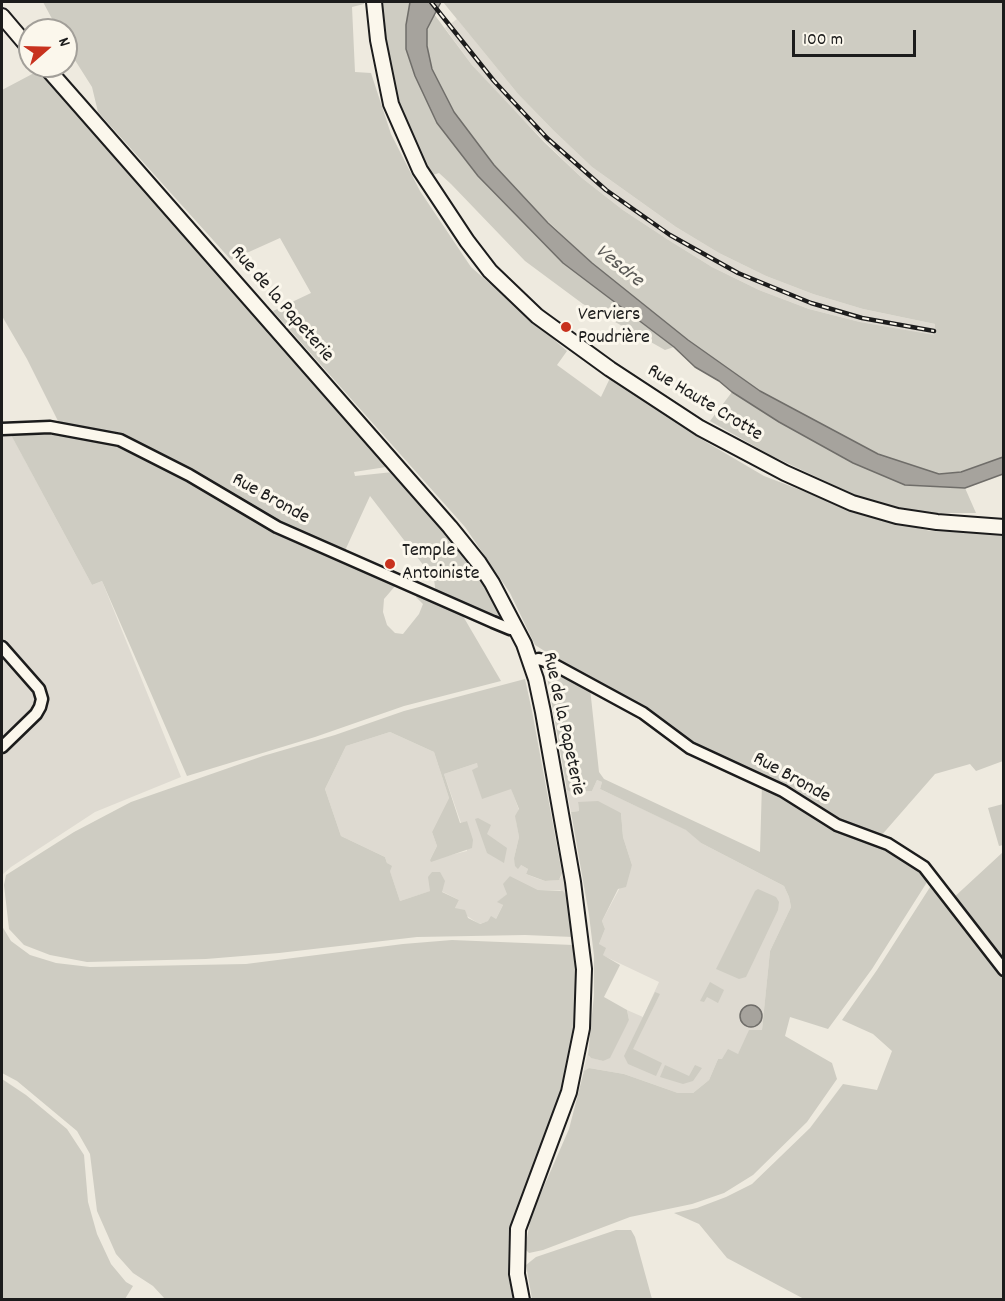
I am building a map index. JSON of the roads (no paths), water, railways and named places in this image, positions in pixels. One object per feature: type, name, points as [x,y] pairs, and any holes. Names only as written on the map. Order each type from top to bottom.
[{"type":"main road","name":"Rue Haute Crotte","points":[[374,2],[378,40],[390,104],[420,170],[467,241],[490,271],[537,316],[610,369],[700,428],[785,473],[852,502],[897,516],[937,522],[1004,527]]},
{"type":"main road","points":[[2,16],[18,35]]},
{"type":"main road","name":"Rue de la Papeterie","points":[[56,78],[450,527],[479,563],[504,603],[530,661],[543,712],[573,882],[584,969],[584,1003],[569,1092],[518,1228],[517,1274],[522,1299]]},
{"type":"street","name":"Rue Bronde","points":[[2,429],[50,427],[120,440],[189,475],[278,527],[493,622],[510,629],[517,629]]},
{"type":"street","points":[[2,647],[39,689],[42,699],[36,714],[2,747]]},
{"type":"street","name":"Rue Bronde","points":[[530,661],[538,659],[551,663],[643,713],[690,748],[783,790],[837,825],[888,844],[924,867],[1004,970]]},
{"type":"railway","points":[[431,2],[494,81],[547,138],[606,190],[670,235],[738,273],[811,303],[862,318],[934,331]]},
{"type":"place","name":"Verviers Poudrière","points":[[566,327]]},
{"type":"place","name":"Temple Antoiniste","points":[[390,564]]},
{"type":"water label","name":"Vesdre","points":[[618,267]]}]
